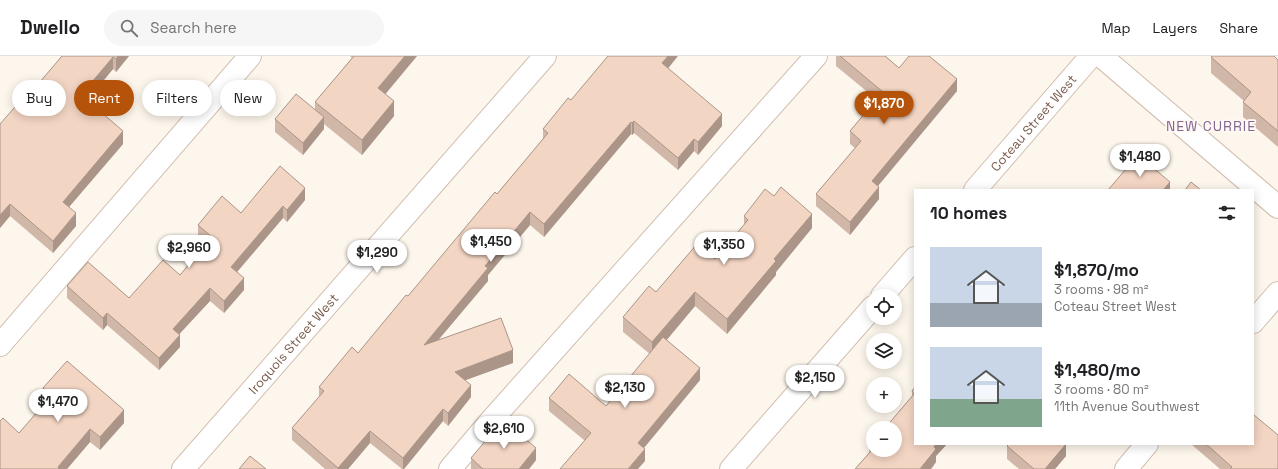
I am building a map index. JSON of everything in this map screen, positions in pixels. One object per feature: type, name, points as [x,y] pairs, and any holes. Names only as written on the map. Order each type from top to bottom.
[{"type":"street","points":[[0,345],[250,56]]},
{"type":"street","name":"Iroquois Street West","points":[[183,469],[545,56]]},
{"type":"street","points":[[450,469],[488,424],[816,56]]},
{"type":"street","name":"Coteau Street West","points":[[975,189],[1091,56]]},
{"type":"street","points":[[1101,56],[1278,208]]},
{"type":"street","points":[[888,289],[914,259]]},
{"type":"street","points":[[1254,321],[1278,293]]},
{"type":"street","points":[[731,469],[866,314]]},
{"type":"street","points":[[1126,469],[1147,445]]},
{"type":"building","points":[[62,56],[118,56],[116,59],[113,57],[94,80],[74,80],[74,116],[106,116],[123,131],[63,202],[76,213],[53,241],[10,204],[0,215],[0,124],[12,110],[12,116],[66,116],[66,80],[42,80]]},
{"type":"building","points":[[354,56],[405,56],[378,88],[394,101],[362,140],[315,102]]},
{"type":"building","points":[[608,56],[668,56],[662,63],[722,114],[698,142],[694,139],[678,158],[634,121],[632,123],[631,122],[544,224],[530,212],[485,266],[488,268],[424,345],[501,318],[513,350],[455,372],[471,385],[448,413],[443,409],[403,458],[370,431],[338,468],[292,428],[324,391],[319,387],[352,347],[358,353],[495,192],[497,194],[548,133],[543,129],[568,98],[571,100]]},
{"type":"building","points":[[840,56],[885,56],[899,68],[909,56],[929,56],[957,79],[872,181],[879,187],[850,222],[816,194],[861,141],[850,131],[883,92]]},
{"type":"building","points":[[1274,56],[1278,60],[1278,131],[1243,102],[1251,92],[1211,57]]},
{"type":"building","points":[[296,94],[324,117],[303,143],[275,119]]},
{"type":"building","points":[[1138,155],[1170,182],[1164,189],[1109,189]]},
{"type":"building","points":[[280,166],[305,188],[287,210],[283,206],[231,267],[244,278],[224,301],[210,288],[173,329],[180,335],[159,358],[107,313],[103,318],[67,286],[88,262],[129,298],[163,260],[180,275],[212,237],[198,225],[222,196],[241,213]]},
{"type":"building","points":[[1191,182],[1200,189],[1186,189]]},
{"type":"building","points":[[781,187],[812,214],[774,259],[776,261],[727,319],[695,292],[652,342],[623,317],[649,286],[656,292],[697,244],[715,259],[748,220],[744,216],[765,189],[774,196]]},
{"type":"building","points":[[663,337],[700,368],[638,443],[645,449],[628,469],[560,469],[591,433],[549,398],[569,374],[606,406]]},
{"type":"building","points":[[67,361],[124,410],[100,437],[90,429],[58,467],[59,469],[0,469],[0,421],[3,418],[19,433],[52,395],[43,388]]},
{"type":"building","points":[[914,394],[914,445],[935,445],[934,447],[936,449],[920,469],[855,469],[866,457],[902,457],[902,421],[891,421],[898,413],[902,413],[902,408]]},
{"type":"building","points":[[1254,415],[1278,435],[1278,469],[1230,469],[1232,467],[1207,445],[1254,445]]},
{"type":"building","points":[[503,420],[536,448],[519,469],[483,469],[471,458]]},
{"type":"building","points":[[1065,445],[1045,469],[1034,469],[1007,446]]},
{"type":"building","points":[[250,456],[266,469],[239,469]]},
{"type":"district","name":"NEW CURRIE","points":[[1211,126]]}]
